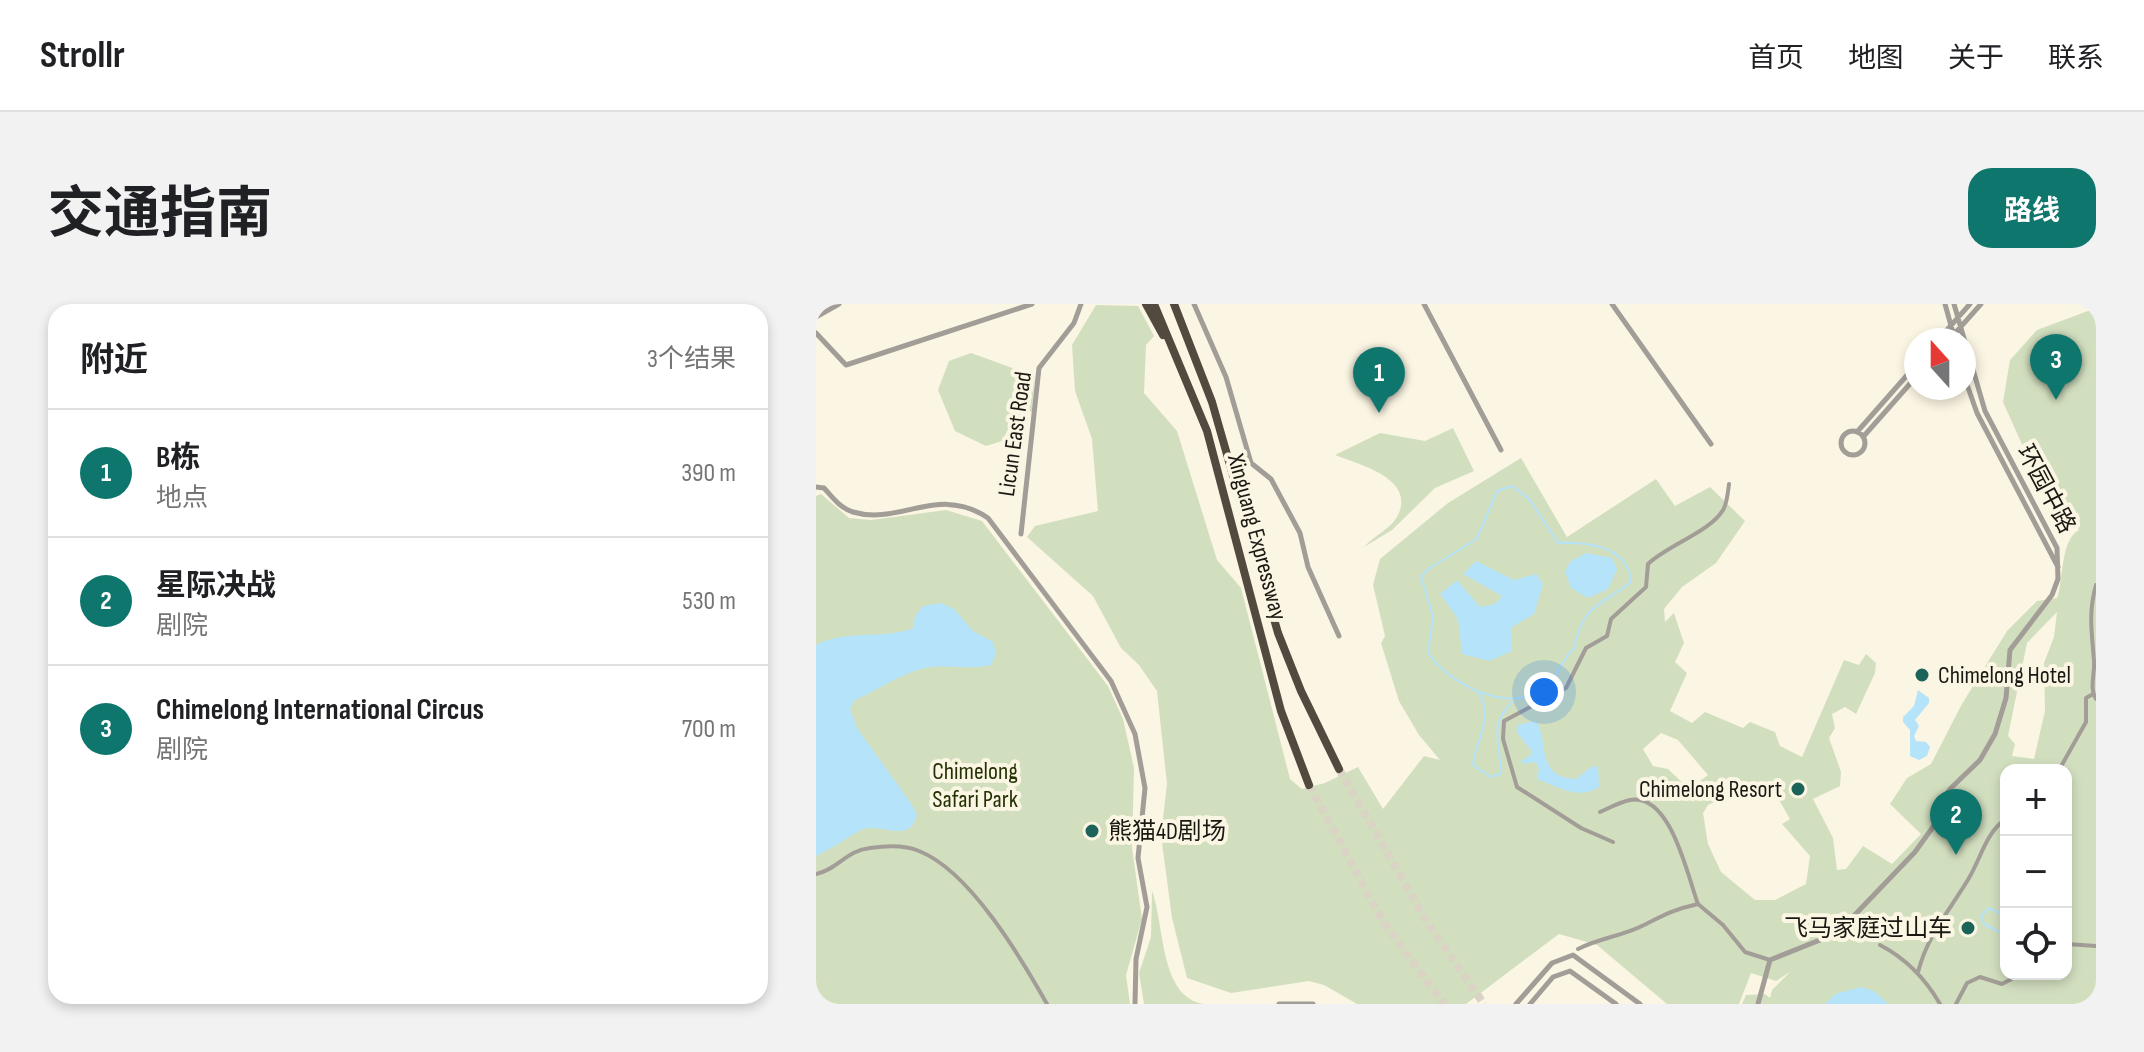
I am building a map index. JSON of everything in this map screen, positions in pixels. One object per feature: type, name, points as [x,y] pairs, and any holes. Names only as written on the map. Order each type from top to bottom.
[{"type":"highway","points":[[1146,304],[1192,391]]},
{"type":"highway","name":"Xinguang Expressway","points":[[1154,304],[1192,391],[1215,460],[1281,711],[1309,785]]},
{"type":"highway","name":"Xinguang Expressway","points":[[1174,304],[1212,402],[1278,633],[1339,769]]},
{"type":"street","points":[[816,317],[839,304]]},
{"type":"street","points":[[816,333],[846,365],[1032,304]]},
{"type":"street","name":"Licun East Road","points":[[1021,534],[1039,368],[1074,323],[1081,304]]},
{"type":"street","points":[[1194,304],[1226,377],[1251,463],[1271,479],[1300,533],[1308,567],[1339,636]]},
{"type":"street","points":[[1424,304],[1501,450]]},
{"type":"street","points":[[1612,304],[1711,444]]},
{"type":"street","points":[[1945,304],[1951,328]]},
{"type":"street","name":"环园中路","points":[[1954,304],[1985,411],[2057,548],[2058,568]]},
{"type":"street","points":[[1948,328],[1970,304]]},
{"type":"street","points":[[1961,327],[1981,304]]},
{"type":"street","points":[[1857,432],[1904,379]]},
{"type":"street","points":[[1863,437],[1850,431],[1841,439],[1846,453],[1861,452],[1863,437],[1904,391]]},
{"type":"street","name":"环园中路","points":[[1972,400],[2058,568]]},
{"type":"street","points":[[1613,842],[1581,828],[1517,787],[1503,739],[1504,721],[1566,688],[1586,648],[1607,636],[1611,619],[1646,587],[1648,564],[1664,549],[1694,533],[1723,511],[1729,484]]},
{"type":"street","points":[[816,487],[824,488],[838,504],[853,512],[952,503],[969,506],[988,518],[1111,681],[1135,734],[1145,788],[1138,858],[1147,907],[1136,959],[1135,1004]]},
{"type":"street","points":[[1600,812],[1632,799],[1654,804],[1668,820],[1698,904],[1723,925],[1745,952],[1770,960],[1825,938],[1847,923],[1915,852],[1938,820],[1950,789],[1980,760],[1995,734],[2006,698],[2010,650],[2052,595],[2058,568]]},
{"type":"street","points":[[2063,764],[2086,722],[2086,698],[2094,696],[2096,585]]},
{"type":"street","points":[[1918,972],[1931,934],[1969,879],[2000,823]]},
{"type":"street","points":[[816,874],[845,855],[872,847],[915,849],[925,854],[946,868],[978,901],[1026,966],[1047,1004]]},
{"type":"street","points":[[1578,949],[1600,937],[1643,926],[1665,912],[1698,904]]},
{"type":"street","points":[[2072,943],[2096,946]]},
{"type":"street","points":[[1880,945],[1900,955],[1918,972],[1940,1004]]},
{"type":"street","points":[[1516,1004],[1552,963],[1573,955],[1640,1004]]},
{"type":"street","points":[[1758,1004],[1770,960]]},
{"type":"street","points":[[1530,1004],[1553,977],[1570,971],[1616,1004]]},
{"type":"street","points":[[1956,1004],[1967,983],[1980,977],[2002,984],[2010,980]]},
{"type":"street","points":[[1279,1004],[1313,1004]]},
{"type":"green space","points":[[1096,305],[1138,306],[1154,336],[1146,345],[1144,393],[1177,431],[1217,560],[1241,588],[1290,779],[1302,789],[1325,783],[1358,767],[1383,809],[1424,756],[1440,760],[1419,735],[1399,701],[1381,643],[1385,636],[1373,585],[1380,559],[1448,503],[1521,458],[1567,537],[1656,479],[1675,506],[1710,487],[1745,521],[1716,563],[1682,587],[1664,609],[1665,622],[1674,613],[1684,643],[1675,662],[1687,673],[1670,711],[1692,723],[1705,712],[1743,728],[1750,722],[1775,732],[1780,746],[1802,757],[1844,660],[1859,665],[1866,654],[1876,663],[1875,673],[1856,714],[1845,707],[1832,714],[1835,728],[1829,738],[1841,772],[1840,786],[1813,799],[1833,838],[1837,870],[1846,869],[1863,846],[1892,864],[1921,834],[1890,804],[1907,778],[1931,764],[1962,704],[2007,631],[2037,601],[2057,598],[2066,551],[2073,535],[2079,530],[2029,460],[2003,402],[2010,360],[2037,330],[2096,308],[2096,1004],[1742,1004],[1746,995],[1765,994],[1770,998],[1772,990],[1790,972],[1776,981],[1751,973],[1739,1004],[1667,1004],[1597,945],[1559,934],[1466,1004],[1357,1004],[1324,985],[1309,981],[1231,993],[1187,978],[1172,918],[1161,835],[1167,784],[1157,691],[1139,665],[1121,648],[1093,596],[1027,537],[1035,526],[1098,511],[1092,439],[1075,391],[1072,345]],"holes":[[[2057,612],[2054,637],[2044,663],[2045,711],[2034,759],[2012,756],[2015,744],[2008,736],[2027,643]],[[1661,733],[1678,740],[1708,775],[1689,789],[1668,769],[1653,766],[1643,749]],[[1757,782],[1771,786],[1790,819],[1782,824],[1810,856],[1806,884],[1775,900],[1755,900],[1721,872],[1708,844],[1703,813],[1708,805]]]},
{"type":"green space","points":[[971,353],[1035,376],[1032,411],[1014,418],[1002,441],[986,446],[955,431],[938,390],[949,361]]},
{"type":"green space","points":[[1453,428],[1474,471],[1435,488],[1392,530],[1364,547],[1397,517],[1401,504],[1399,492],[1392,483],[1370,468],[1335,455],[1380,433],[1425,441]]},
{"type":"green space","name":"Chimelong Safari Park","points":[[821,494],[849,518],[871,520],[946,510],[982,521],[1108,686],[1123,719],[1134,768],[1132,848],[1142,919],[1126,975],[1130,1004],[816,1004],[816,496]]},
{"type":"green space","points":[[1152,891],[1171,974],[1189,999],[1204,1004],[1144,1004],[1139,973],[1151,937]]},
{"type":"water","points":[[1586,553],[1612,558],[1617,569],[1608,589],[1588,598],[1571,588],[1565,572],[1570,562]]},
{"type":"water","points":[[1476,561],[1514,580],[1536,574],[1543,584],[1534,614],[1512,627],[1512,651],[1489,661],[1462,654],[1458,619],[1440,594],[1457,580],[1480,607],[1495,604],[1502,596],[1463,574]]},
{"type":"water","points":[[941,603],[954,609],[973,631],[993,642],[996,654],[991,665],[933,667],[913,672],[855,700],[850,709],[857,728],[910,802],[917,815],[913,824],[901,831],[861,830],[816,856],[816,645],[840,637],[901,632],[913,628],[915,616],[923,606]]},
{"type":"water","points":[[1918,690],[1929,698],[1929,703],[1915,720],[1919,726],[1914,736],[1916,741],[1926,742],[1930,747],[1927,756],[1919,760],[1910,756],[1910,730],[1903,722],[1903,717],[1914,706]]},
{"type":"water","points":[[1536,721],[1554,772],[1576,779],[1591,767],[1598,766],[1599,787],[1583,793],[1575,792],[1537,779],[1539,770],[1536,762],[1523,764],[1521,761],[1531,755],[1531,750],[1518,734],[1517,725]]},
{"type":"water","points":[[1861,987],[1874,991],[1888,1004],[1825,1004],[1835,994]]},
{"type":"waterway","points":[[1512,486],[1529,499],[1558,543],[1593,545],[1614,554],[1628,570],[1631,582],[1587,615],[1574,648],[1550,684],[1531,696],[1515,698],[1482,693],[1465,685],[1438,665],[1428,653],[1433,616],[1421,577],[1428,569],[1477,539],[1497,491],[1512,486]]},
{"type":"waterway","points":[[1478,691],[1483,701],[1485,720],[1473,765],[1491,777],[1500,774],[1498,729],[1504,712],[1512,702]]},
{"type":"waterway","points":[[2000,913],[1989,908],[1981,916],[1984,924],[2000,932]]},
{"type":"tunnel","points":[[1339,769],[1427,922],[1484,1004]]},
{"type":"tunnel","points":[[1309,785],[1384,923],[1444,1004]]},
{"type":"place","name":"Chimelong International Circus","points":[[2056,400]]},
{"type":"place","name":"B栋","points":[[1379,413]]},
{"type":"place","name":"Chimelong Hotel","points":[[1922,675]]},
{"type":"place","name":"Chimelong Resort","points":[[1798,789]]},
{"type":"place","name":"熊猫4D剧场","points":[[1092,831]]},
{"type":"place","name":"星际决战","points":[[1956,855]]},
{"type":"place","name":"飞马家庭过山车","points":[[1968,928]]}]
